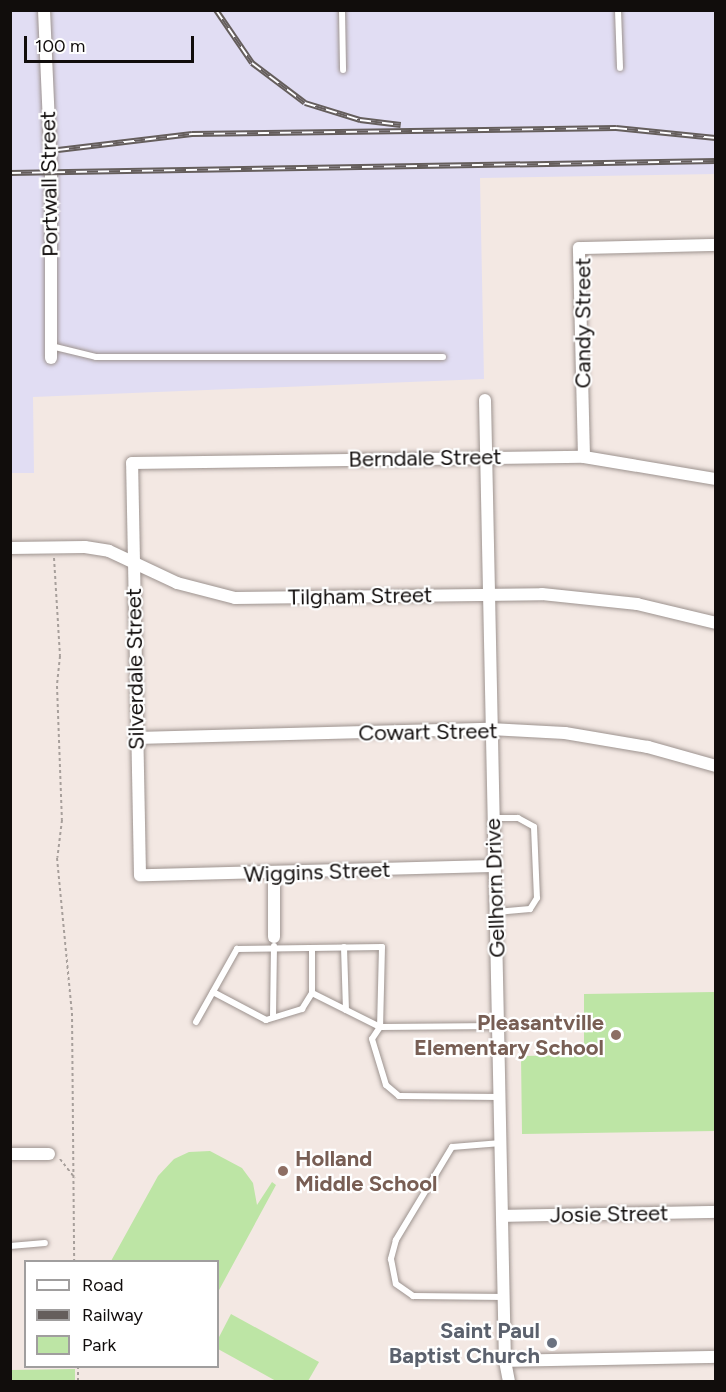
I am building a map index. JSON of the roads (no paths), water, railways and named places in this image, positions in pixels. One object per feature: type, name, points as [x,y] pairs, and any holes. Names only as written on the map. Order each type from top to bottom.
[{"type":"street","name":"Portwall Street","points":[[44,10],[51,172],[51,352]]},
{"type":"street","name":"Candy Street","points":[[584,457],[579,248],[716,244]]},
{"type":"street","name":"Gellhorn Drive","points":[[485,400],[490,729],[499,1026],[505,1361],[508,1380]]},
{"type":"street","name":"Berndale Street","points":[[132,463],[486,456],[584,457],[716,479]]},
{"type":"street","name":"Silverdale Street","points":[[132,463],[132,560],[140,875]]},
{"type":"street","name":"Tilgham Street","points":[[10,548],[53,546],[85,548],[132,560],[177,583],[235,598],[488,594],[589,597],[716,623]]},
{"type":"street","name":"Cowart Street","points":[[136,738],[490,729],[565,733],[648,747],[716,766]]},
{"type":"street","name":"Wiggins Street","points":[[140,875],[274,874],[495,866]]},
{"type":"street","points":[[274,874],[274,943]]},
{"type":"street","points":[[10,1154],[49,1154]]},
{"type":"street","name":"Josie Street","points":[[503,1216],[716,1212]]},
{"type":"street","points":[[505,1361],[716,1357]]},
{"type":"lane","points":[[342,10],[344,70]]},
{"type":"lane","points":[[618,10],[620,68]]},
{"type":"lane","points":[[51,352],[96,357],[443,357]]},
{"type":"lane","points":[[493,818],[526,821],[534,827],[536,837],[536,903],[520,912],[496,912]]},
{"type":"lane","points":[[273,1017],[274,943]]},
{"type":"lane","points":[[196,1022],[237,949],[274,943],[312,948],[382,947],[380,1027],[372,1039],[386,1085],[399,1096],[500,1097]]},
{"type":"lane","points":[[344,947],[346,1010]]},
{"type":"lane","points":[[213,992],[266,1020],[302,1009],[312,993],[312,948]]},
{"type":"lane","points":[[312,993],[380,1027],[499,1026]]},
{"type":"lane","points":[[501,1143],[452,1147],[396,1240],[391,1259],[396,1284],[413,1296],[504,1297]]},
{"type":"lane","points":[[10,1246],[45,1243]]},
{"type":"railway","points":[[216,10],[252,63],[305,103],[360,120],[401,125]]},
{"type":"railway","points":[[58,150],[192,134],[616,128],[716,138]]},
{"type":"railway","points":[[10,173],[716,161]]},
{"type":"place","name":"Pleasantville Elementary School","points":[[616,1035]]},
{"type":"place","name":"Holland Middle School","points":[[283,1171]]},
{"type":"place","name":"Saint Paul Baptist Church","points":[[552,1343]]}]
